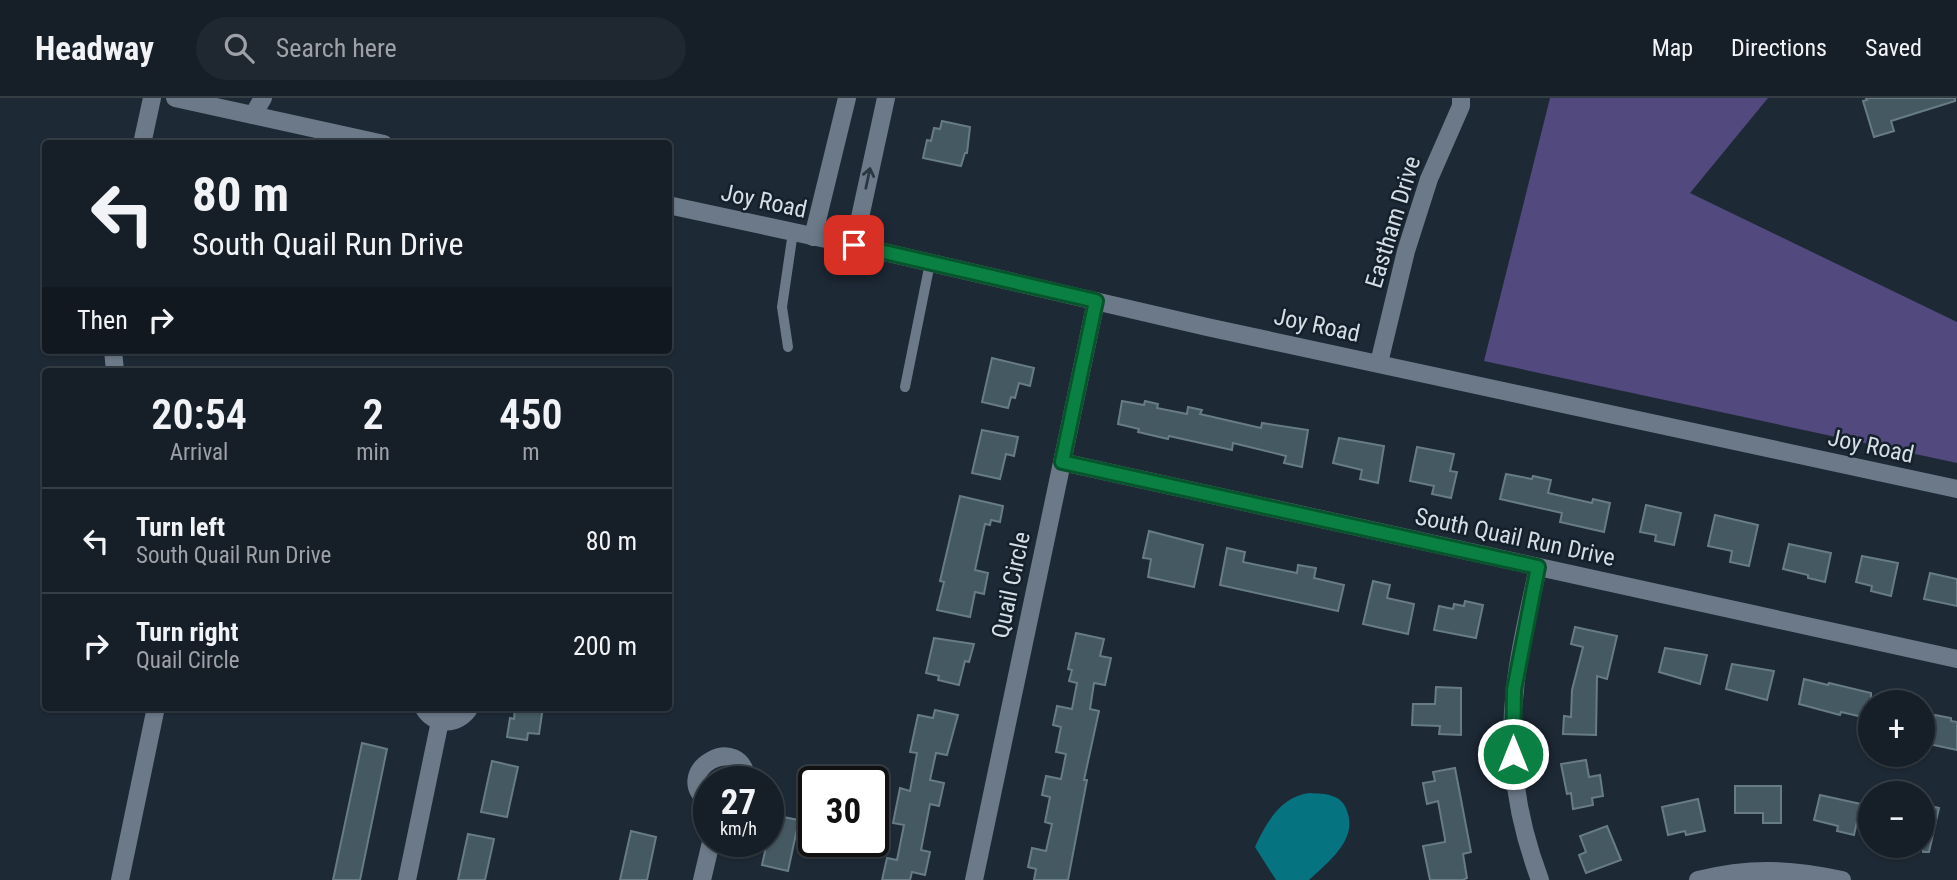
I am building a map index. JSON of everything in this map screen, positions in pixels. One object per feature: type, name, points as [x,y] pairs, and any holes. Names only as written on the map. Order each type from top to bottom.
[{"type":"street","points":[[143,140],[152,98]]},
{"type":"street","points":[[175,98],[252,106],[370,140]]},
{"type":"street","points":[[252,106],[263,98]]},
{"type":"street","points":[[813,237],[848,98]]},
{"type":"street","points":[[854,245],[886,98]]},
{"type":"street","name":"Eastham Drive","points":[[1379,363],[1406,251],[1429,179],[1461,106],[1461,98]]},
{"type":"street","name":"Joy Road","points":[[672,206],[1207,327],[1957,489]]},
{"type":"street","name":"Quail Circle","points":[[974,880],[1096,301]]},
{"type":"street","name":"South Quail Run Drive","points":[[1062,462],[1957,659]]},
{"type":"street","points":[[1538,567],[1518,664],[1512,733],[1514,775],[1521,818],[1540,880]]},
{"type":"street","points":[[120,880],[155,711]]},
{"type":"street","points":[[427,711],[440,722],[457,720],[467,711]]},
{"type":"street","points":[[408,880],[440,722]]},
{"type":"street","points":[[703,766],[713,757],[730,757],[742,766]]},
{"type":"street","points":[[702,880],[707,857]]},
{"type":"street","points":[[1698,880],[1761,869],[1794,871],[1842,880]]},
{"type":"lane","points":[[788,347],[782,307],[793,232]]},
{"type":"lane","points":[[905,387],[930,263]]},
{"type":"shaded area","points":[[1550,98],[1768,98],[1690,193],[1957,322],[1957,463],[1484,361]]},
{"type":"water","points":[[1300,795],[1330,795],[1343,804],[1349,822],[1345,841],[1309,880],[1276,880],[1255,847],[1270,820],[1283,805]]},
{"type":"building","points":[[1866,98],[1955,98],[1955,101],[1891,121],[1894,131],[1874,137],[1863,101],[1867,100]]},
{"type":"building","points":[[942,121],[970,127],[967,153],[961,166],[923,158],[927,140],[931,141],[934,128],[940,129]]},
{"type":"building","points":[[992,358],[1034,368],[1030,386],[1019,383],[1015,398],[1011,397],[1008,408],[982,402]]},
{"type":"building","points":[[1122,401],[1144,405],[1145,401],[1158,404],[1157,408],[1187,414],[1188,407],[1202,410],[1200,414],[1261,428],[1262,423],[1308,430],[1302,467],[1284,463],[1286,456],[1233,443],[1232,450],[1138,432],[1139,429],[1118,424]]},
{"type":"building","points":[[982,430],[1018,437],[1014,456],[1006,454],[1000,479],[972,473]]},
{"type":"building","points":[[1339,438],[1384,446],[1378,483],[1360,479],[1362,470],[1333,463]]},
{"type":"building","points":[[1417,447],[1454,454],[1450,471],[1457,472],[1451,498],[1432,494],[1434,486],[1410,481]]},
{"type":"building","points":[[1506,474],[1551,480],[1548,493],[1592,503],[1593,499],[1610,503],[1604,532],[1560,522],[1562,513],[1500,499]]},
{"type":"building","points":[[960,496],[1003,506],[1000,522],[991,520],[990,525],[985,524],[975,570],[988,573],[984,594],[975,592],[970,617],[937,610],[944,582],[940,581]]},
{"type":"building","points":[[1646,505],[1681,513],[1674,545],[1655,541],[1656,535],[1640,532]]},
{"type":"building","points":[[1715,515],[1758,525],[1749,566],[1730,562],[1732,551],[1708,546]]},
{"type":"building","points":[[1149,531],[1203,545],[1194,587],[1148,577],[1151,559],[1143,558]]},
{"type":"building","points":[[1789,544],[1831,553],[1825,582],[1783,569]]},
{"type":"building","points":[[1227,548],[1245,552],[1243,562],[1297,573],[1298,565],[1316,568],[1314,578],[1344,585],[1338,611],[1220,585]]},
{"type":"building","points":[[1862,556],[1898,563],[1891,596],[1871,591],[1872,586],[1856,582]]},
{"type":"building","points":[[1930,573],[1957,579],[1957,606],[1924,599]]},
{"type":"building","points":[[1373,581],[1390,585],[1387,598],[1414,604],[1408,634],[1363,624]]},
{"type":"building","points":[[1465,601],[1483,605],[1476,638],[1434,630],[1439,606],[1453,609],[1454,604],[1464,606]]},
{"type":"building","points":[[1575,627],[1617,636],[1607,679],[1597,676],[1596,735],[1563,734],[1564,716],[1571,717],[1572,690],[1583,647],[1571,644]]},
{"type":"building","points":[[1076,633],[1104,639],[1100,656],[1111,658],[1105,685],[1094,683],[1090,709],[1099,711],[1084,780],[1087,780],[1068,880],[1034,880],[1036,869],[1028,867],[1032,848],[1046,851],[1052,824],[1045,822],[1050,797],[1042,795],[1046,776],[1061,779],[1066,754],[1056,752],[1061,727],[1053,725],[1057,706],[1072,709],[1077,683],[1069,681],[1072,670],[1068,669]]},
{"type":"building","points":[[934,638],[974,644],[969,662],[965,661],[959,685],[938,680],[939,676],[926,673]]},
{"type":"building","points":[[1665,648],[1707,655],[1700,684],[1659,672]]},
{"type":"building","points":[[1732,664],[1774,671],[1767,700],[1726,689]]},
{"type":"building","points":[[1804,679],[1858,690],[1858,716],[1841,712],[1840,715],[1799,704]]},
{"type":"building","points":[[1436,687],[1461,688],[1461,735],[1439,734],[1440,726],[1412,725],[1413,704],[1435,704]]},
{"type":"building","points":[[935,710],[958,715],[947,755],[936,753],[930,780],[944,783],[939,806],[930,804],[921,850],[930,852],[925,875],[912,872],[910,880],[882,880],[887,858],[897,860],[904,825],[893,823],[900,788],[910,791],[917,753],[910,752],[918,715],[933,718]]},
{"type":"building","points":[[515,711],[542,711],[539,734],[528,733],[527,740],[507,737],[510,718],[514,719]]},
{"type":"building","points":[[1935,715],[1957,722],[1957,750],[1935,745]]},
{"type":"building","points":[[362,743],[387,749],[360,880],[333,880]]},
{"type":"building","points":[[1586,760],[1589,777],[1600,775],[1603,796],[1592,798],[1593,805],[1573,809],[1571,793],[1567,794],[1561,764]]},
{"type":"building","points":[[492,761],[518,767],[507,817],[481,812]]},
{"type":"building","points":[[1455,768],[1471,852],[1463,854],[1467,878],[1430,880],[1423,846],[1445,842],[1445,839],[1438,801],[1427,804],[1423,783],[1435,781],[1433,772]]},
{"type":"building","points":[[1735,786],[1781,786],[1781,823],[1763,823],[1763,813],[1735,813]]},
{"type":"building","points":[[1820,795],[1858,803],[1854,835],[1837,831],[1838,826],[1814,820]]},
{"type":"building","points":[[1698,799],[1705,831],[1686,835],[1685,831],[1668,835],[1662,807]]},
{"type":"building","points":[[1935,807],[1939,808],[1935,826]]},
{"type":"building","points":[[784,817],[798,820],[788,871],[762,865],[764,857],[784,857]]},
{"type":"building","points":[[1607,826],[1621,860],[1586,873],[1579,855],[1586,852],[1580,836]]},
{"type":"building","points":[[631,831],[656,837],[647,880],[620,880]]},
{"type":"building","points":[[468,834],[494,839],[485,880],[458,880]]},
{"type":"route","points":[[854,245],[1096,301],[1062,462],[1538,567],[1514,690],[1513,754]]}]
